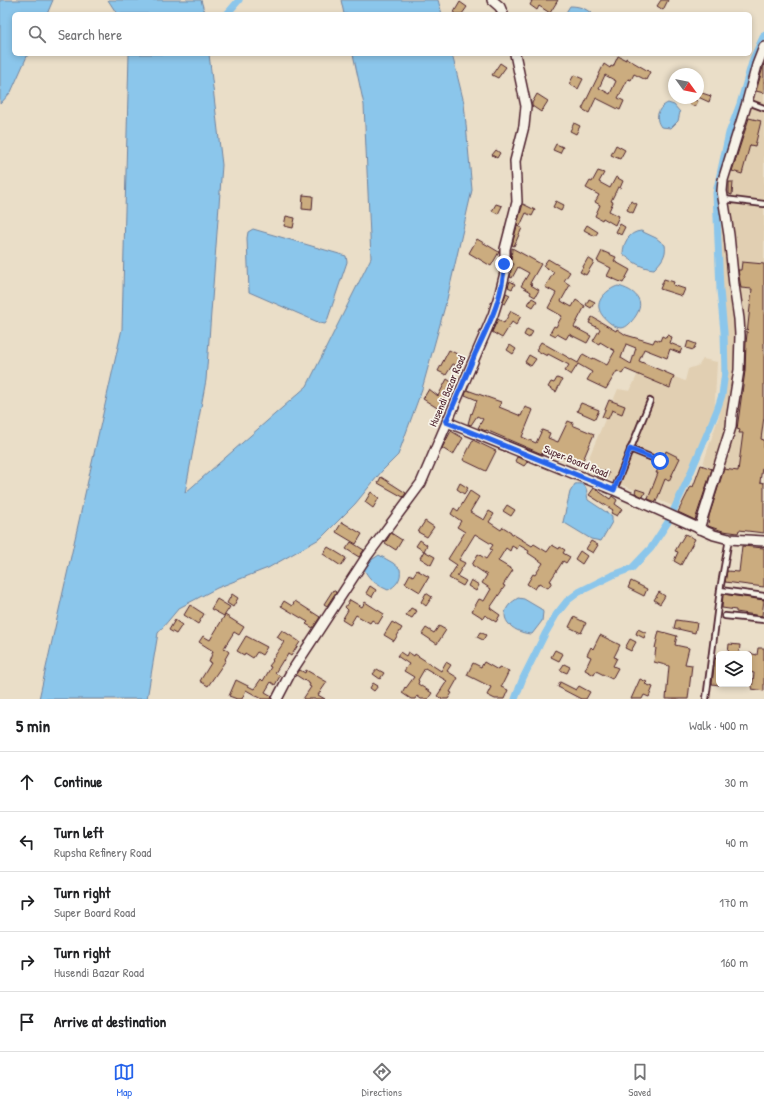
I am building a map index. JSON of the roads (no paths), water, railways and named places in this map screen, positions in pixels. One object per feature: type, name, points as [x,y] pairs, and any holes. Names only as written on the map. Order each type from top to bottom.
[{"type":"street","points":[[492,0],[500,7],[502,12]]},
{"type":"street","points":[[699,529],[731,428],[739,370],[740,319],[722,192],[723,180],[748,102],[757,65],[764,48]]},
{"type":"street","name":"Husendi Bazar Road","points":[[277,699],[294,668],[367,556],[421,483],[493,315],[500,293],[504,272],[505,249],[517,202],[515,161],[524,126],[526,106],[515,56]]},
{"type":"street","name":"Super Board Road","points":[[446,422],[614,490],[699,529],[729,539],[764,541]]},
{"type":"lane","points":[[748,102],[764,108]]},
{"type":"lane","points":[[724,199],[764,204]]},
{"type":"lane","points":[[614,490],[650,401]]},
{"type":"lane","points":[[630,449],[660,461]]},
{"type":"lane","points":[[706,699],[720,590],[729,539]]},
{"type":"lane","points":[[720,590],[764,596]]},
{"type":"lane","points":[[725,616],[764,620]]},
{"type":"water","points":[[0,0],[53,0],[48,12],[12,12],[12,56],[27,56],[11,92],[0,104]]},
{"type":"water","points":[[108,0],[201,0],[204,12],[116,12]]},
{"type":"water","points":[[341,0],[438,0],[441,12],[344,12]]},
{"type":"water","points":[[570,6],[576,6],[590,12],[566,12]]},
{"type":"water","points":[[129,56],[209,56],[222,165],[206,380],[185,493],[307,386],[371,258],[364,105],[353,56],[452,56],[464,103],[472,190],[447,299],[422,389],[398,455],[382,471],[355,504],[321,538],[268,568],[217,588],[179,608],[158,633],[147,699],[39,699],[122,329]]},
{"type":"water","points":[[668,103],[674,105],[680,112],[678,121],[671,128],[661,127],[659,124],[658,113]]},
{"type":"water","points":[[253,229],[346,256],[347,262],[325,324],[249,292],[247,238],[248,232]]},
{"type":"water","points":[[641,231],[656,238],[665,245],[664,255],[654,269],[637,264],[623,254],[624,246],[630,236],[633,233]]},
{"type":"water","points":[[618,286],[634,293],[640,306],[635,317],[627,326],[623,328],[618,328],[606,320],[599,308],[602,297],[611,289]]},
{"type":"water","points":[[575,484],[585,486],[588,500],[612,516],[612,522],[601,541],[591,539],[563,522],[570,492]]},
{"type":"water","points":[[379,555],[400,569],[398,582],[388,590],[374,582],[364,569],[367,563]]},
{"type":"water","points":[[518,598],[524,599],[541,609],[543,612],[542,621],[532,634],[520,632],[514,629],[506,621],[506,610],[510,604]]},
{"type":"waterway","points":[[229,12],[239,0]]},
{"type":"waterway","points":[[515,699],[523,678],[545,634],[556,615],[567,601],[579,592],[613,575],[632,568],[651,548],[668,522],[717,410],[722,395],[725,372],[716,193],[729,133],[740,104],[753,59],[764,35]]}]
